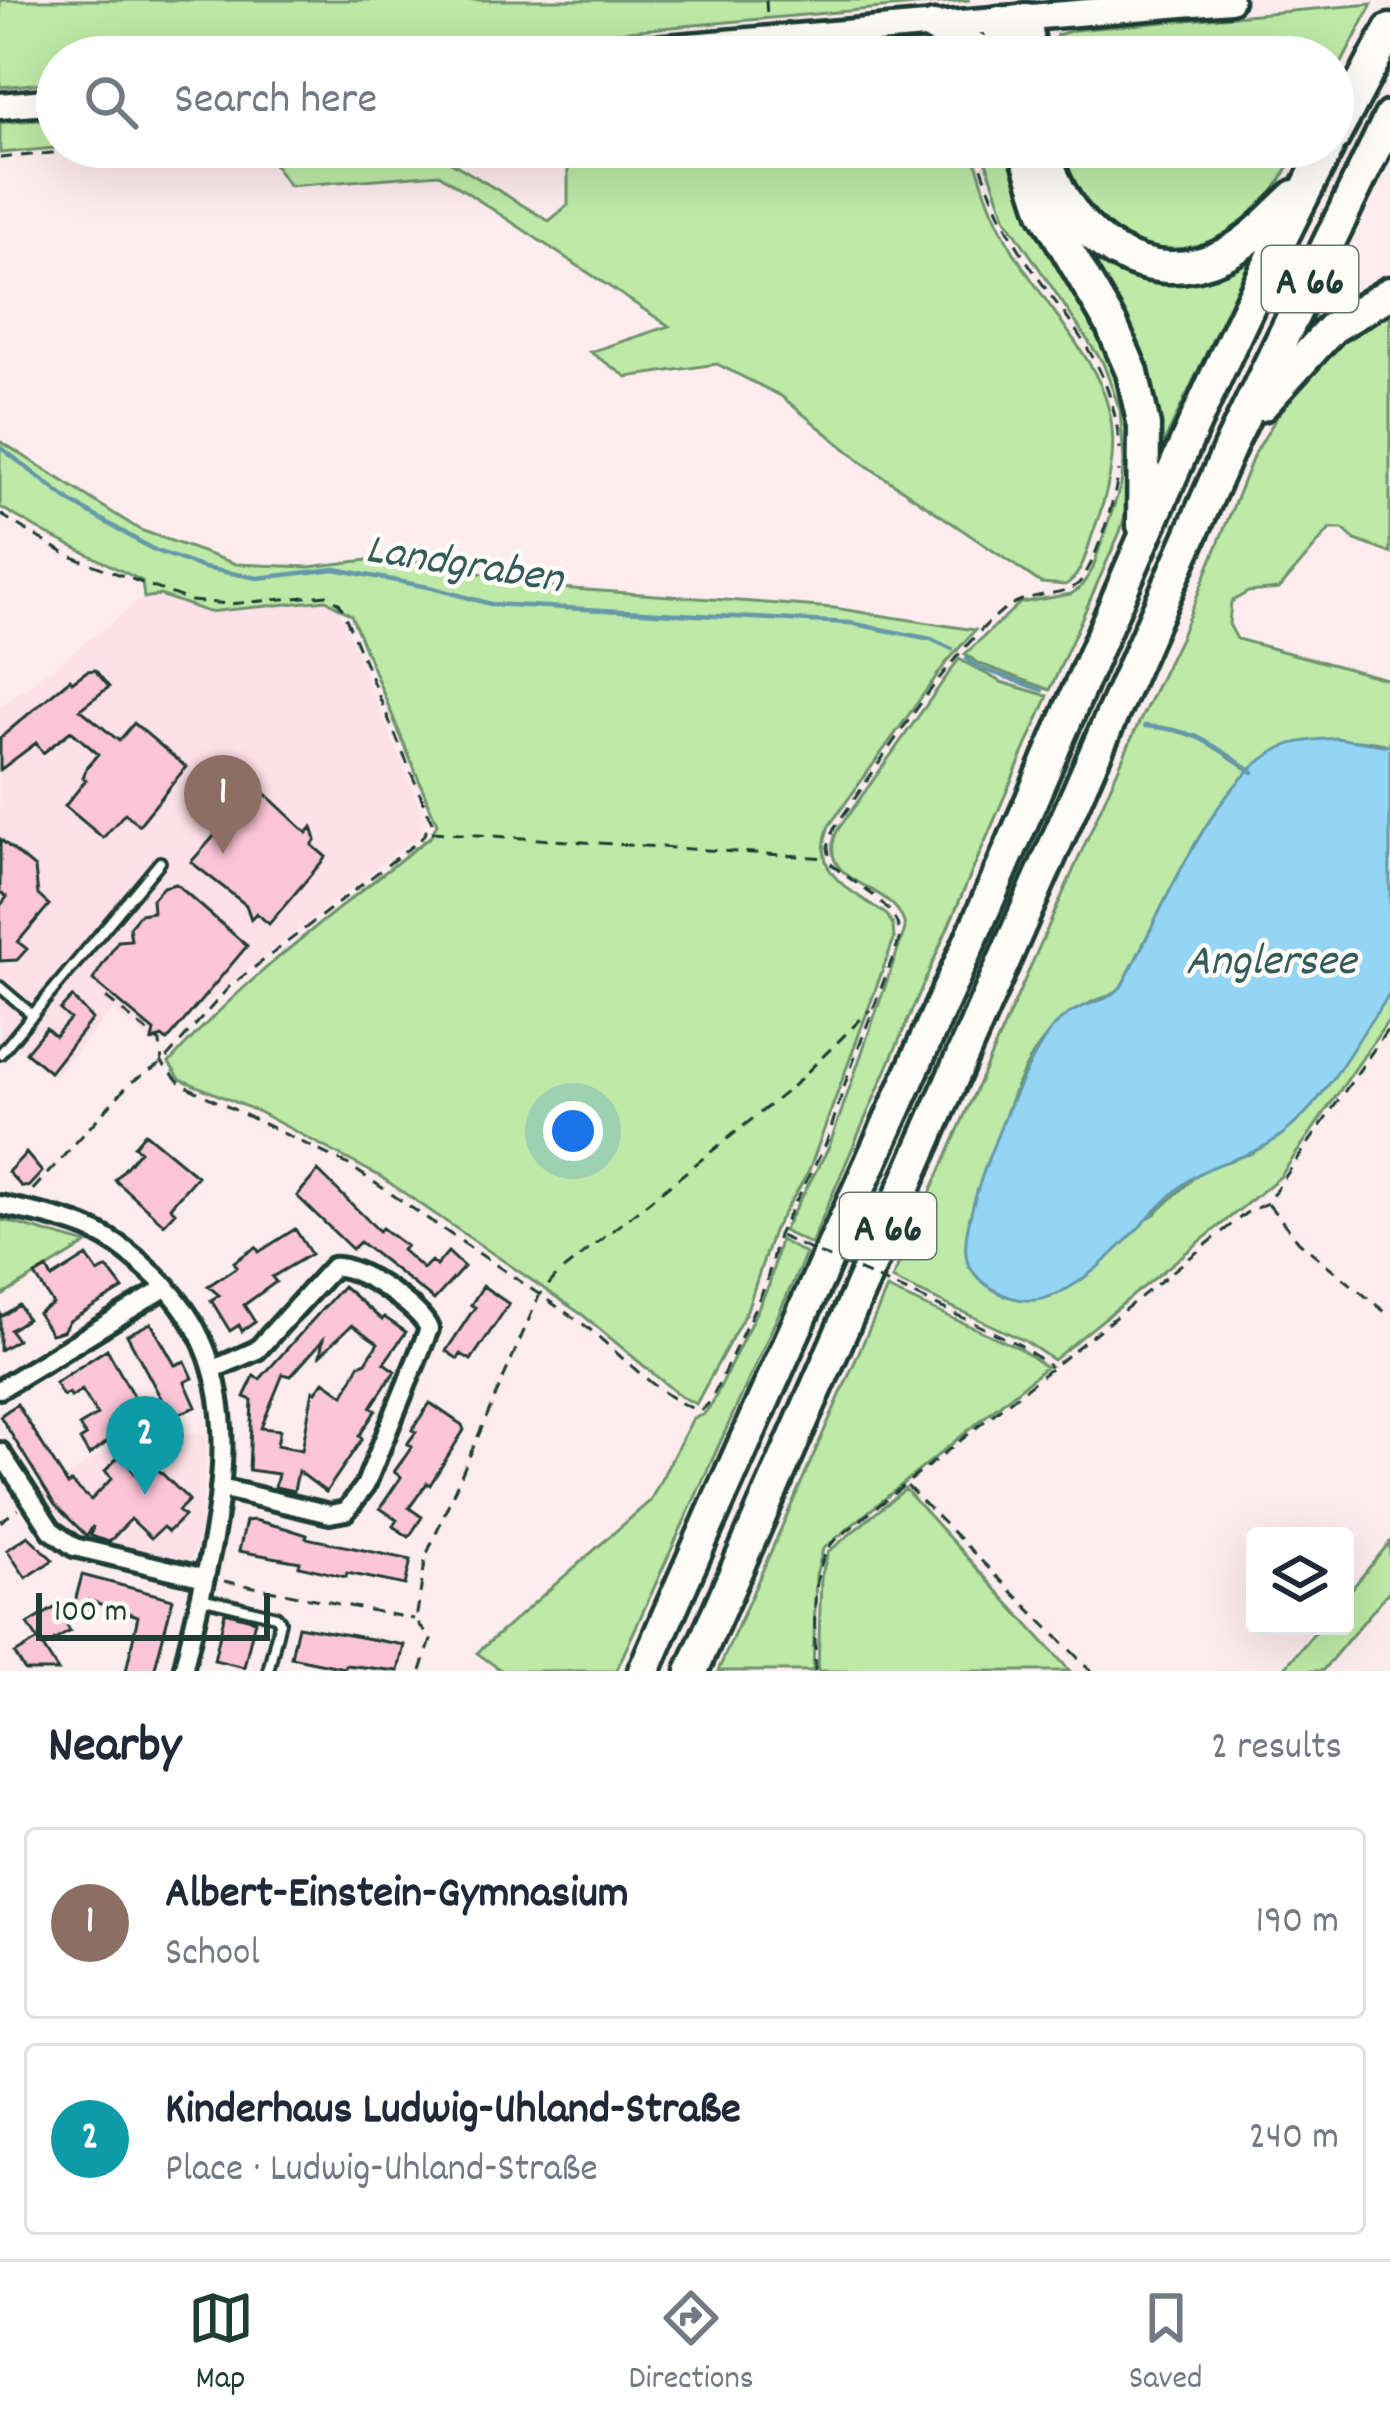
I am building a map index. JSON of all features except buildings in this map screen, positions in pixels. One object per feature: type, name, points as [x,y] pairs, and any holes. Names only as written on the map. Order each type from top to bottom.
[{"type":"highway","points":[[934,27],[951,36]]},
{"type":"highway","points":[[1354,98],[1390,30]]},
{"type":"highway","name":"A 66","points":[[692,1671],[1232,442],[1390,117]]},
{"type":"highway","points":[[1031,168],[1045,212],[1112,326],[1132,372],[1144,427],[1143,543]]},
{"type":"highway","points":[[1050,168],[1060,195],[1085,230],[1116,254],[1151,264],[1197,264],[1224,255],[1243,244],[1309,184]]},
{"type":"highway","name":"A 66","points":[[644,1671],[1143,543],[1317,168]]},
{"type":"highway","points":[[1232,442],[1332,328],[1390,293]]},
{"type":"main road","points":[[1076,0],[1108,12]]},
{"type":"main road","points":[[822,36],[934,27],[1012,10],[1108,12],[1230,0]]},
{"type":"main road","points":[[0,106],[36,103]]},
{"type":"street","points":[[8,1207],[99,1234],[134,1258],[167,1287],[193,1320],[214,1369],[224,1426],[220,1488],[183,1671]]},
{"type":"street","points":[[214,1369],[256,1350],[333,1267],[354,1270],[417,1311],[428,1329],[365,1486],[346,1511],[330,1514],[220,1488]]},
{"type":"street","points":[[0,1389],[167,1287]]},
{"type":"street","points":[[0,1452],[51,1530],[74,1547],[205,1578]]},
{"type":"lane","points":[[0,1054],[160,862]]},
{"type":"lane","points":[[0,987],[33,1015]]},
{"type":"lane","points":[[200,1598],[276,1616],[280,1621],[268,1671]]},
{"type":"path","points":[[766,0],[767,20]]},
{"type":"path","points":[[0,158],[36,155]]},
{"type":"path","points":[[828,858],[834,828],[976,635],[1017,600],[1077,585],[1088,569],[1117,485],[1121,461],[1116,411],[1100,364],[1003,222],[982,168]]},
{"type":"path","points":[[0,514],[67,555],[191,601],[229,604],[327,595],[340,604],[432,822],[429,832],[230,987],[162,1063],[130,1082],[8,1207]]},
{"type":"path","points":[[106,998],[160,1042],[162,1063],[181,1084],[347,1164],[620,1352],[660,1391],[693,1410],[702,1410],[752,1315],[766,1284],[778,1235],[826,1144],[901,929],[890,910],[841,874],[828,858],[429,832]]},
{"type":"path","points":[[416,1620],[426,1556],[539,1296],[557,1275],[791,1088],[872,1007]]},
{"type":"path","points":[[815,1671],[818,1576],[826,1551],[1246,1213],[1267,1203],[1390,1026]]},
{"type":"path","points":[[1267,1203],[1299,1242],[1390,1316]]},
{"type":"path","points":[[778,1235],[1020,1345],[1052,1367]]},
{"type":"path","points":[[906,1485],[1091,1671]]},
{"type":"path","points":[[0,1522],[30,1501]]},
{"type":"path","points":[[205,1578],[416,1620],[431,1640],[421,1671]]},
{"type":"shaded area","points":[[160,595],[208,612],[326,600],[339,610],[425,819],[421,833],[190,1015],[167,1042],[154,1044],[113,1010],[55,1076],[7,1036],[0,1043],[0,707],[144,598]]},
{"type":"shaded area","points":[[207,1434],[198,1546],[188,1562],[176,1566],[96,1547],[71,1536],[51,1519],[37,1495],[123,1440]]},
{"type":"green space","points":[[0,0],[970,0],[573,36],[36,36],[36,84],[0,87]]},
{"type":"green space","points":[[1372,4],[1354,39],[1057,36],[1074,30]]},
{"type":"green space","points":[[36,120],[36,150],[0,153],[0,123]]},
{"type":"green space","points":[[277,168],[461,168],[549,221],[568,205],[568,168],[978,168],[1005,237],[1087,359],[1110,415],[1113,448],[1108,485],[1080,568],[1065,585],[1041,583],[863,463],[781,396],[717,364],[627,377],[590,352],[669,326],[439,174],[289,186]]},
{"type":"green space","points":[[988,168],[1024,168],[1133,404],[1131,496],[1120,532],[1050,690],[965,654],[1020,603],[1071,594],[1092,570],[1121,485],[1120,410],[1103,363],[1006,219]]},
{"type":"green space","points":[[1061,168],[1287,168],[1243,227],[1203,249],[1179,253],[1132,248],[1111,239],[1100,232]]},
{"type":"green space","points":[[1054,200],[1117,265],[1262,235],[1151,470],[1153,445]]},
{"type":"green space","points":[[1390,304],[1390,553],[1355,540],[1343,529],[1330,529],[1279,589],[1248,592],[1231,602],[1229,624],[1237,639],[1390,680],[1390,746],[1361,741],[1295,744],[1255,766],[1231,791],[1189,856],[1121,987],[1066,1018],[1030,1059],[996,1146],[969,1267],[1005,1296],[1155,1214],[1203,1169],[1253,1153],[1308,1110],[1390,992],[1390,1018],[1280,1177],[1053,1360],[1025,1341],[892,1279],[1181,636],[1253,457],[1293,389],[1333,343]]},
{"type":"green space","points":[[0,441],[140,530],[236,564],[308,567],[393,557],[559,588],[834,608],[975,630],[829,826],[825,857],[830,869],[848,889],[887,915],[894,939],[808,1173],[773,1231],[747,1310],[696,1404],[584,1316],[381,1177],[257,1111],[180,1079],[169,1063],[199,1031],[295,944],[431,836],[437,824],[351,615],[326,600],[208,612],[160,595],[144,598],[142,581],[0,507]]},
{"type":"green space","points":[[959,659],[1001,682],[1048,696],[811,1244],[783,1231],[829,1147],[905,929],[889,901],[837,864],[833,850],[837,831]]},
{"type":"green space","points":[[0,1219],[87,1244],[0,1297]]},
{"type":"green space","points":[[780,1240],[806,1254],[616,1671],[502,1671],[477,1653],[650,1501],[693,1418],[712,1404],[769,1285]]},
{"type":"green space","points":[[887,1289],[1019,1348],[1046,1367],[823,1549],[816,1575],[813,1671],[718,1671]]},
{"type":"green space","points":[[905,1489],[1070,1671],[818,1671],[821,1577],[828,1552]]},
{"type":"green space","points":[[1390,1542],[1390,1590],[1354,1633],[1354,1586]]},
{"type":"green space","points":[[1312,1635],[1352,1635],[1322,1671],[1282,1671]]},
{"type":"water","name":"Anglersee","points":[[1336,738],[1390,746],[1390,991],[1384,1003],[1325,1090],[1282,1135],[1194,1177],[1095,1269],[1055,1295],[1024,1300],[992,1289],[969,1264],[967,1234],[995,1141],[1037,1051],[1068,1014],[1121,987],[1189,855],[1232,790],[1281,748]]},
{"type":"waterway","name":"Landgraben","points":[[0,447],[71,502],[154,550],[204,568],[258,578],[335,569],[491,604],[850,623],[931,639],[952,649]]},
{"type":"waterway","name":"Landgraben","points":[[967,659],[1042,690]]},
{"type":"waterway","name":"Landgraben","points":[[1145,726],[1191,735],[1253,772]]},
{"type":"place","name":"Albert-Einstein-Gymnasium","points":[[223,854]]},
{"type":"place","name":"Kinderhaus Ludwig-Uhland-Straße","points":[[145,1495]]}]
